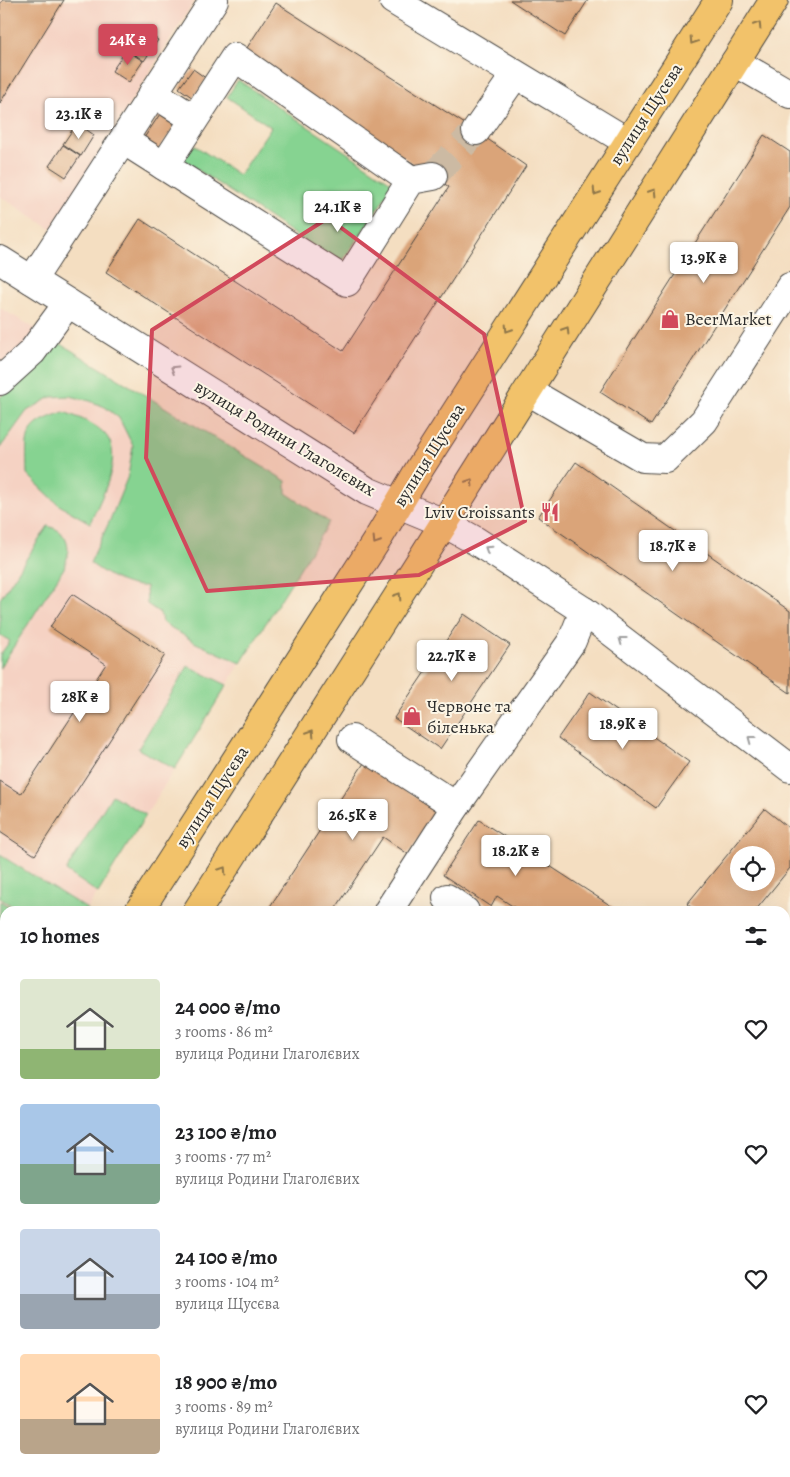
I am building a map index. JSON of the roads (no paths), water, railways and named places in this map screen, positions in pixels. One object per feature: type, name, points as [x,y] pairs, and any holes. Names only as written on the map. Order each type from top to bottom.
[{"type":"main road","name":"вулиця Щусєва","points":[[142,906],[720,0]]},
{"type":"main road","points":[[200,906],[774,0]]},
{"type":"street","points":[[32,280],[214,0]]},
{"type":"street","points":[[393,0],[628,142]]},
{"type":"street","points":[[123,140],[164,166],[347,282],[422,178],[235,57],[164,166]]},
{"type":"street","points":[[735,62],[790,94]]},
{"type":"street","points":[[476,131],[515,75]]},
{"type":"street","points":[[153,94],[194,120]]},
{"type":"street","name":"вулиця Родини Глаголєвих","points":[[0,260],[367,490],[444,523],[476,541],[584,611],[790,768]]},
{"type":"street","points":[[528,391],[643,458],[665,459],[704,421],[790,288]]},
{"type":"street","points":[[0,381],[32,352],[68,303]]},
{"type":"street","points":[[391,906],[456,806],[572,641],[584,611]]},
{"type":"street","points":[[352,739],[456,806]]},
{"type":"tunnel","points":[[433,176],[476,131]]},
{"type":"place","name":"BeerMarket","points":[[670,319]]},
{"type":"place","name":"Lviv Croissants","points":[[550,512]]},
{"type":"place","name":"Червоне та біленька","points":[[412,716]]}]
